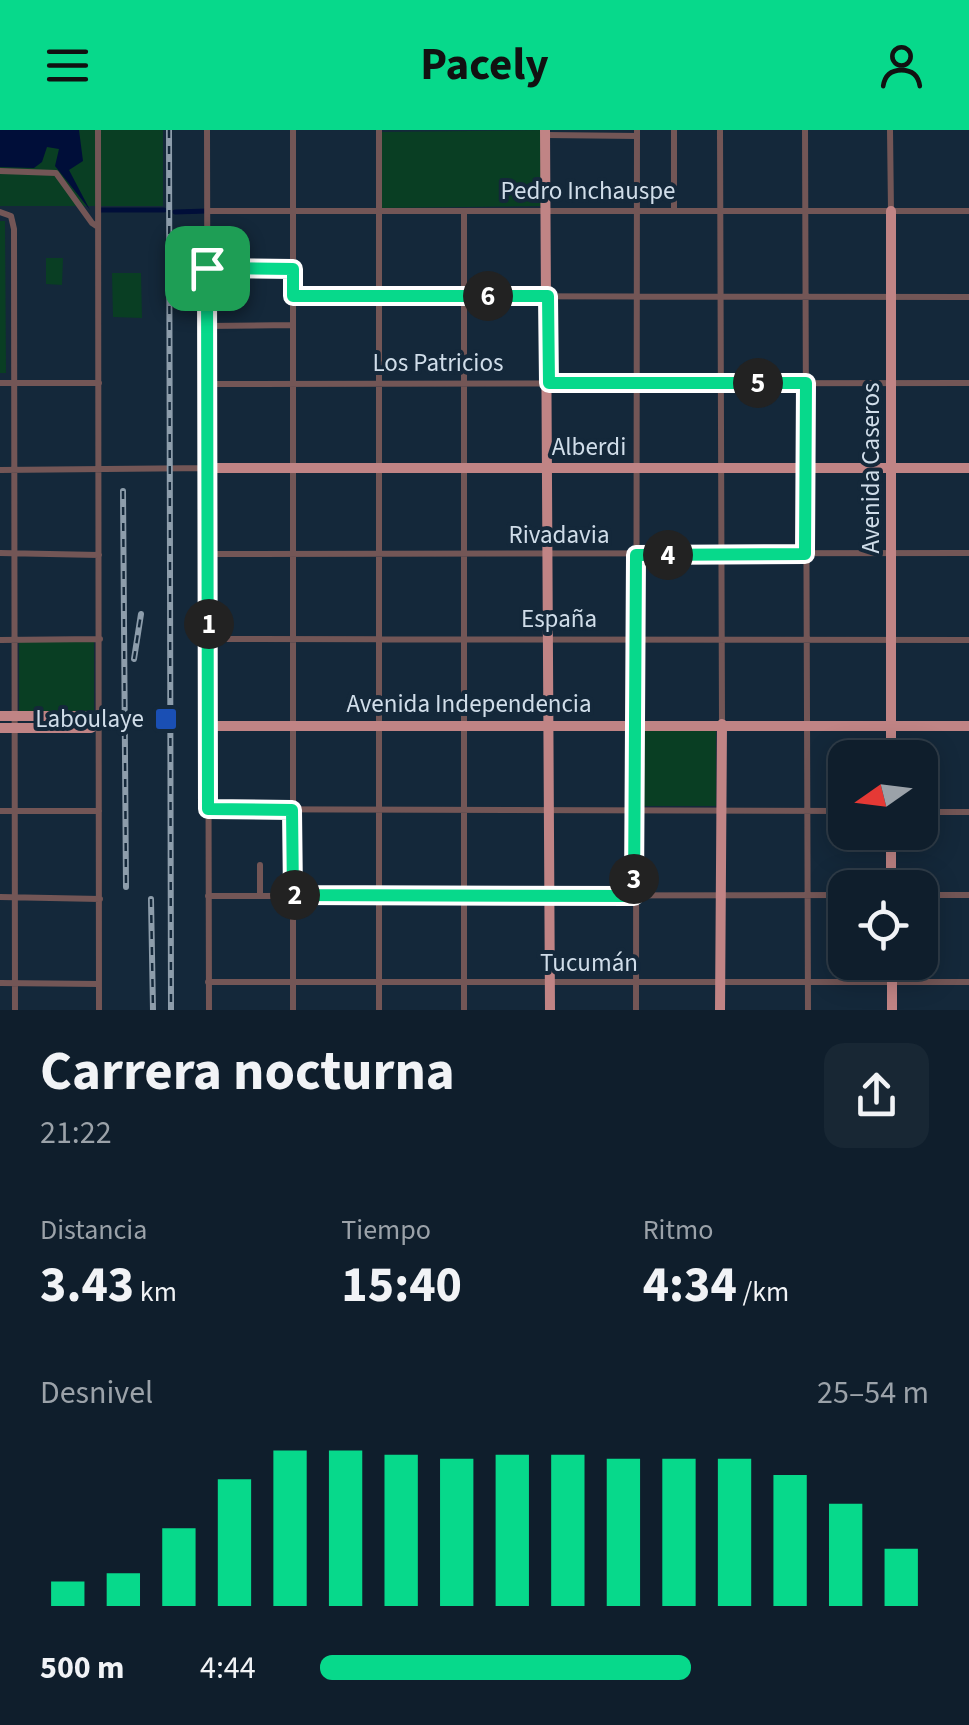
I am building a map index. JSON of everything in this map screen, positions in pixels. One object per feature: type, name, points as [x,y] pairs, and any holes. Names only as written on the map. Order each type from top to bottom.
[{"type":"main road","points":[[546,133],[550,1010]]},
{"type":"main road","name":"Avenida Caseros","points":[[891,211],[891,740]]},
{"type":"main road","name":"Alberdi","points":[[210,468],[969,468]]},
{"type":"main road","points":[[0,716],[15,722],[91,728],[100,723]]},
{"type":"main road","points":[[0,728],[15,722]]},
{"type":"main road","points":[[720,1010],[722,724]]},
{"type":"main road","name":"Avenida Independencia","points":[[210,726],[969,726]]},
{"type":"main road","points":[[892,982],[892,1010]]},
{"type":"street","points":[[98,130],[98,1010]]},
{"type":"street","points":[[208,130],[209,1010]]},
{"type":"street","points":[[292,130],[294,1010]]},
{"type":"street","points":[[378,130],[379,1010]]},
{"type":"street","points":[[674,130],[674,211]]},
{"type":"street","points":[[720,130],[722,724]]},
{"type":"street","points":[[805,130],[808,1010]]},
{"type":"street","points":[[890,130],[891,211]]},
{"type":"street","points":[[546,133],[637,133],[636,1010]]},
{"type":"street","points":[[0,171],[56,173],[99,228]]},
{"type":"street","name":"Pedro Inchauspe","points":[[208,211],[969,211]]},
{"type":"street","points":[[464,211],[464,1010]]},
{"type":"street","points":[[0,212],[10,216],[14,229],[14,1010]]},
{"type":"street","points":[[207,268],[293,269]]},
{"type":"street","points":[[293,296],[969,296]]},
{"type":"street","points":[[206,326],[293,324]]},
{"type":"street","points":[[0,383],[99,383]]},
{"type":"street","name":"Los Patricios","points":[[206,384],[969,383]]},
{"type":"street","points":[[0,470],[210,468]]},
{"type":"street","name":"Rivadavia","points":[[208,554],[969,553]]},
{"type":"street","points":[[0,554],[100,556]]},
{"type":"street","points":[[0,640],[100,639]]},
{"type":"street","name":"España","points":[[209,639],[969,640]]},
{"type":"street","points":[[208,809],[828,811]]},
{"type":"street","points":[[0,811],[99,811]]},
{"type":"street","points":[[938,812],[969,812]]},
{"type":"street","points":[[260,865],[260,896]]},
{"type":"street","points":[[938,895],[969,895]]},
{"type":"street","points":[[208,896],[828,896]]},
{"type":"street","points":[[0,897],[100,898]]},
{"type":"street","name":"Tucumán","points":[[208,982],[969,982]]},
{"type":"street","points":[[0,983],[99,984]]},
{"type":"green space","points":[[0,130],[163,130],[163,206],[0,206]]},
{"type":"green space","points":[[543,130],[544,206],[382,208],[382,132]]},
{"type":"green space","points":[[0,221],[5,221],[6,373],[0,373]]},
{"type":"green space","points":[[46,258],[63,258],[62,285],[46,284]]},
{"type":"green space","points":[[112,273],[141,273],[142,318],[113,317]]},
{"type":"green space","points":[[19,642],[94,642],[94,713],[19,712]]},
{"type":"green space","points":[[640,730],[716,731],[716,806],[640,806]]},
{"type":"water","points":[[0,130],[79,130],[83,161],[69,170],[90,210],[55,166],[59,149],[47,147],[42,162],[34,168],[0,167]]},
{"type":"waterway","points":[[100,210],[164,210]]},
{"type":"waterway","points":[[175,212],[208,211]]},
{"type":"railway","points":[[169,130],[171,1010]]},
{"type":"railway","points":[[123,491],[126,887]]},
{"type":"railway","points":[[134,659],[141,614]]},
{"type":"railway","points":[[151,899],[153,1010]]},
{"type":"place","name":"Laboulaye","points":[[166,719]]},
{"type":"route","points":[[207,268],[293,269],[293,296],[548,296],[549,383],[806,383],[805,554],[636,555],[634,896],[293,895],[292,810],[208,809],[207,268]]}]
